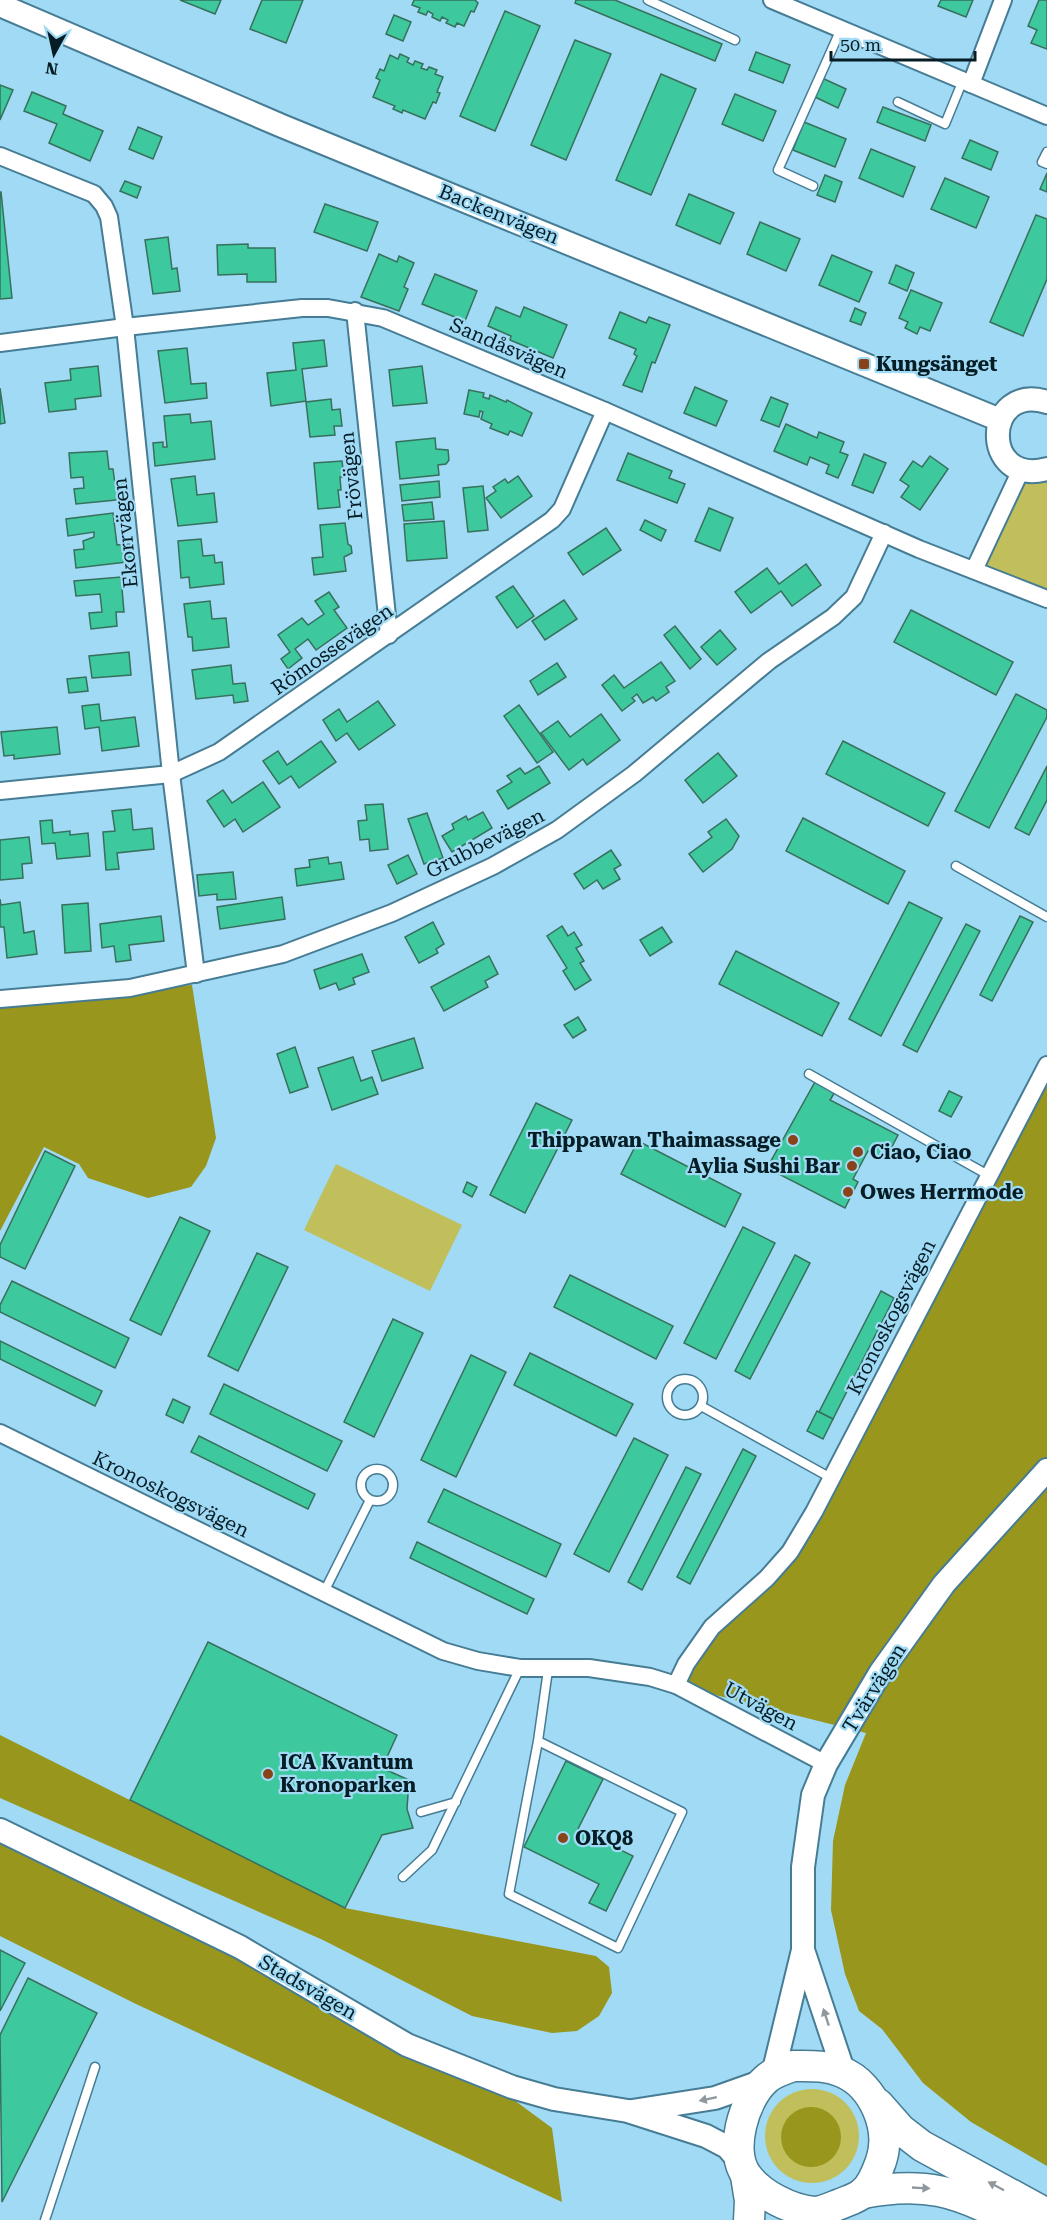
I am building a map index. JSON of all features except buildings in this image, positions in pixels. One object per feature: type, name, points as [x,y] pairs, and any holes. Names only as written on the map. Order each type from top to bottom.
[{"type":"highway","points":[[749,2220],[750,2201],[739,2141],[742,2118],[768,2077],[793,2066],[819,2066],[844,2073],[868,2093],[900,2129],[922,2146],[1047,2214]]},
{"type":"highway","points":[[863,2193],[875,2177],[882,2157],[884,2137],[879,2111],[868,2093]]},
{"type":"highway","points":[[744,2170],[770,2195],[809,2216],[863,2193],[895,2187],[929,2187],[967,2198],[1011,2220]]},
{"type":"street","points":[[772,0],[1047,116]]},
{"type":"street","points":[[967,82],[1003,0]]},
{"type":"street","name":"Backenvägen","points":[[0,5],[282,126],[1000,420]]},
{"type":"street","name":"Ekorrvägen","points":[[0,156],[94,194],[104,206],[112,232],[125,327],[171,774],[196,974]]},
{"type":"street","name":"Sandåsvägen","points":[[0,343],[125,327],[302,309],[355,311],[383,318],[974,570]]},
{"type":"street","name":"Frövägen","points":[[355,311],[389,635]]},
{"type":"street","points":[[1047,402],[1037,399],[1022,400],[1009,408],[1000,420],[997,440],[1000,450],[1012,465],[1021,470],[1035,472],[1047,469]]},
{"type":"street","name":"Römossevägen","points":[[0,791],[171,774],[219,752],[389,635],[557,515],[605,411]]},
{"type":"street","points":[[1021,470],[974,570],[1047,599]]},
{"type":"street","name":"Grubbevägen","points":[[0,999],[130,988],[283,954],[392,913],[493,866],[557,830],[633,774],[769,661],[833,617],[854,597],[867,575],[884,533]]},
{"type":"street","name":"Kronoskogsvägen","points":[[0,1433],[443,1651],[478,1661],[520,1668],[548,1670],[589,1668],[650,1677],[676,1685],[686,1664],[712,1627],[767,1578],[790,1552],[1047,1065]]},
{"type":"street","name":"Tvärvägen","points":[[768,2077],[803,1950],[803,1867],[813,1795],[826,1764],[880,1673],[944,1584],[1047,1470]]},
{"type":"street","name":"Utvägen","points":[[676,1685],[826,1764]]},
{"type":"street","name":"Stadsvägen","points":[[0,1830],[240,1947],[407,2045],[512,2087],[554,2099],[628,2111],[706,2136],[727,2147],[744,2170]]},
{"type":"street","name":"Tvärvägen","points":[[803,1950],[844,2073]]},
{"type":"street","name":"Stadsvägen","points":[[628,2111],[716,2098],[768,2077]]},
{"type":"lane","points":[[648,0],[735,40]]},
{"type":"lane","points":[[813,186],[778,170],[841,29]]},
{"type":"lane","points":[[898,102],[945,124],[967,82]]},
{"type":"lane","points":[[1047,152],[1042,162],[1047,165]]},
{"type":"lane","points":[[956,866],[1047,917]]},
{"type":"lane","points":[[809,1074],[988,1175]]},
{"type":"lane","points":[[682,1379],[693,1381],[701,1389],[701,1406],[692,1414],[679,1415],[667,1401],[668,1389],[682,1379]]},
{"type":"lane","points":[[701,1406],[831,1478]]},
{"type":"lane","points":[[324,1592],[370,1500]]},
{"type":"lane","points":[[403,1876],[432,1850],[520,1668]]},
{"type":"lane","points":[[538,1741],[682,1812],[618,1948],[508,1894],[538,1741],[548,1670]]},
{"type":"lane","points":[[421,1812],[456,1802]]},
{"type":"lane","points":[[45,2220],[95,2067]]},
{"type":"shaded area","points":[[1047,469],[1047,599],[974,570],[1021,470]]},
{"type":"shaded area","points":[[192,985],[216,1138],[206,1166],[191,1187],[148,1198],[88,1178],[79,1164],[44,1147],[0,1231],[0,1002]]},
{"type":"shaded area","points":[[1047,1065],[1047,2166],[971,2122],[923,2083],[882,2029],[859,2011],[845,1974],[831,1910],[833,1841],[845,1785],[866,1733],[676,1685],[686,1664],[790,1552]]},
{"type":"shaded area","points":[[336,1164],[462,1225],[430,1291],[304,1230]]},
{"type":"shaded area","points":[[0,1735],[345,1908],[596,1956],[609,1967],[612,1993],[599,2016],[577,2031],[552,2033],[472,2016],[323,1940],[0,1798]]},
{"type":"shaded area","points":[[0,1830],[467,2079],[514,2100],[552,2128],[562,2202],[136,2004],[0,1936]]},
{"type":"shaded area","points":[[812,2089],[830,2092],[845,2103],[856,2118],[859,2136],[856,2154],[845,2169],[830,2180],[812,2183],[794,2180],[779,2169],[768,2154],[765,2136],[768,2118],[779,2103],[794,2092]]},
{"type":"shaded area","points":[[811,2107],[832,2116],[841,2137],[832,2158],[811,2167],[790,2158],[781,2137],[790,2116]]},
{"type":"place","name":"Kungsänget","points":[[864,364]]},
{"type":"place","name":"Thippawan Thaimassage","points":[[793,1140]]},
{"type":"place","name":"Ciao, Ciao","points":[[858,1152]]},
{"type":"place","name":"Aylia Sushi Bar","points":[[852,1166]]},
{"type":"place","name":"Owes Herrmode","points":[[848,1192]]},
{"type":"place","name":"ICA Kvantum Kronoparken","points":[[268,1774]]},
{"type":"place","name":"OKQ8","points":[[563,1838]]}]
